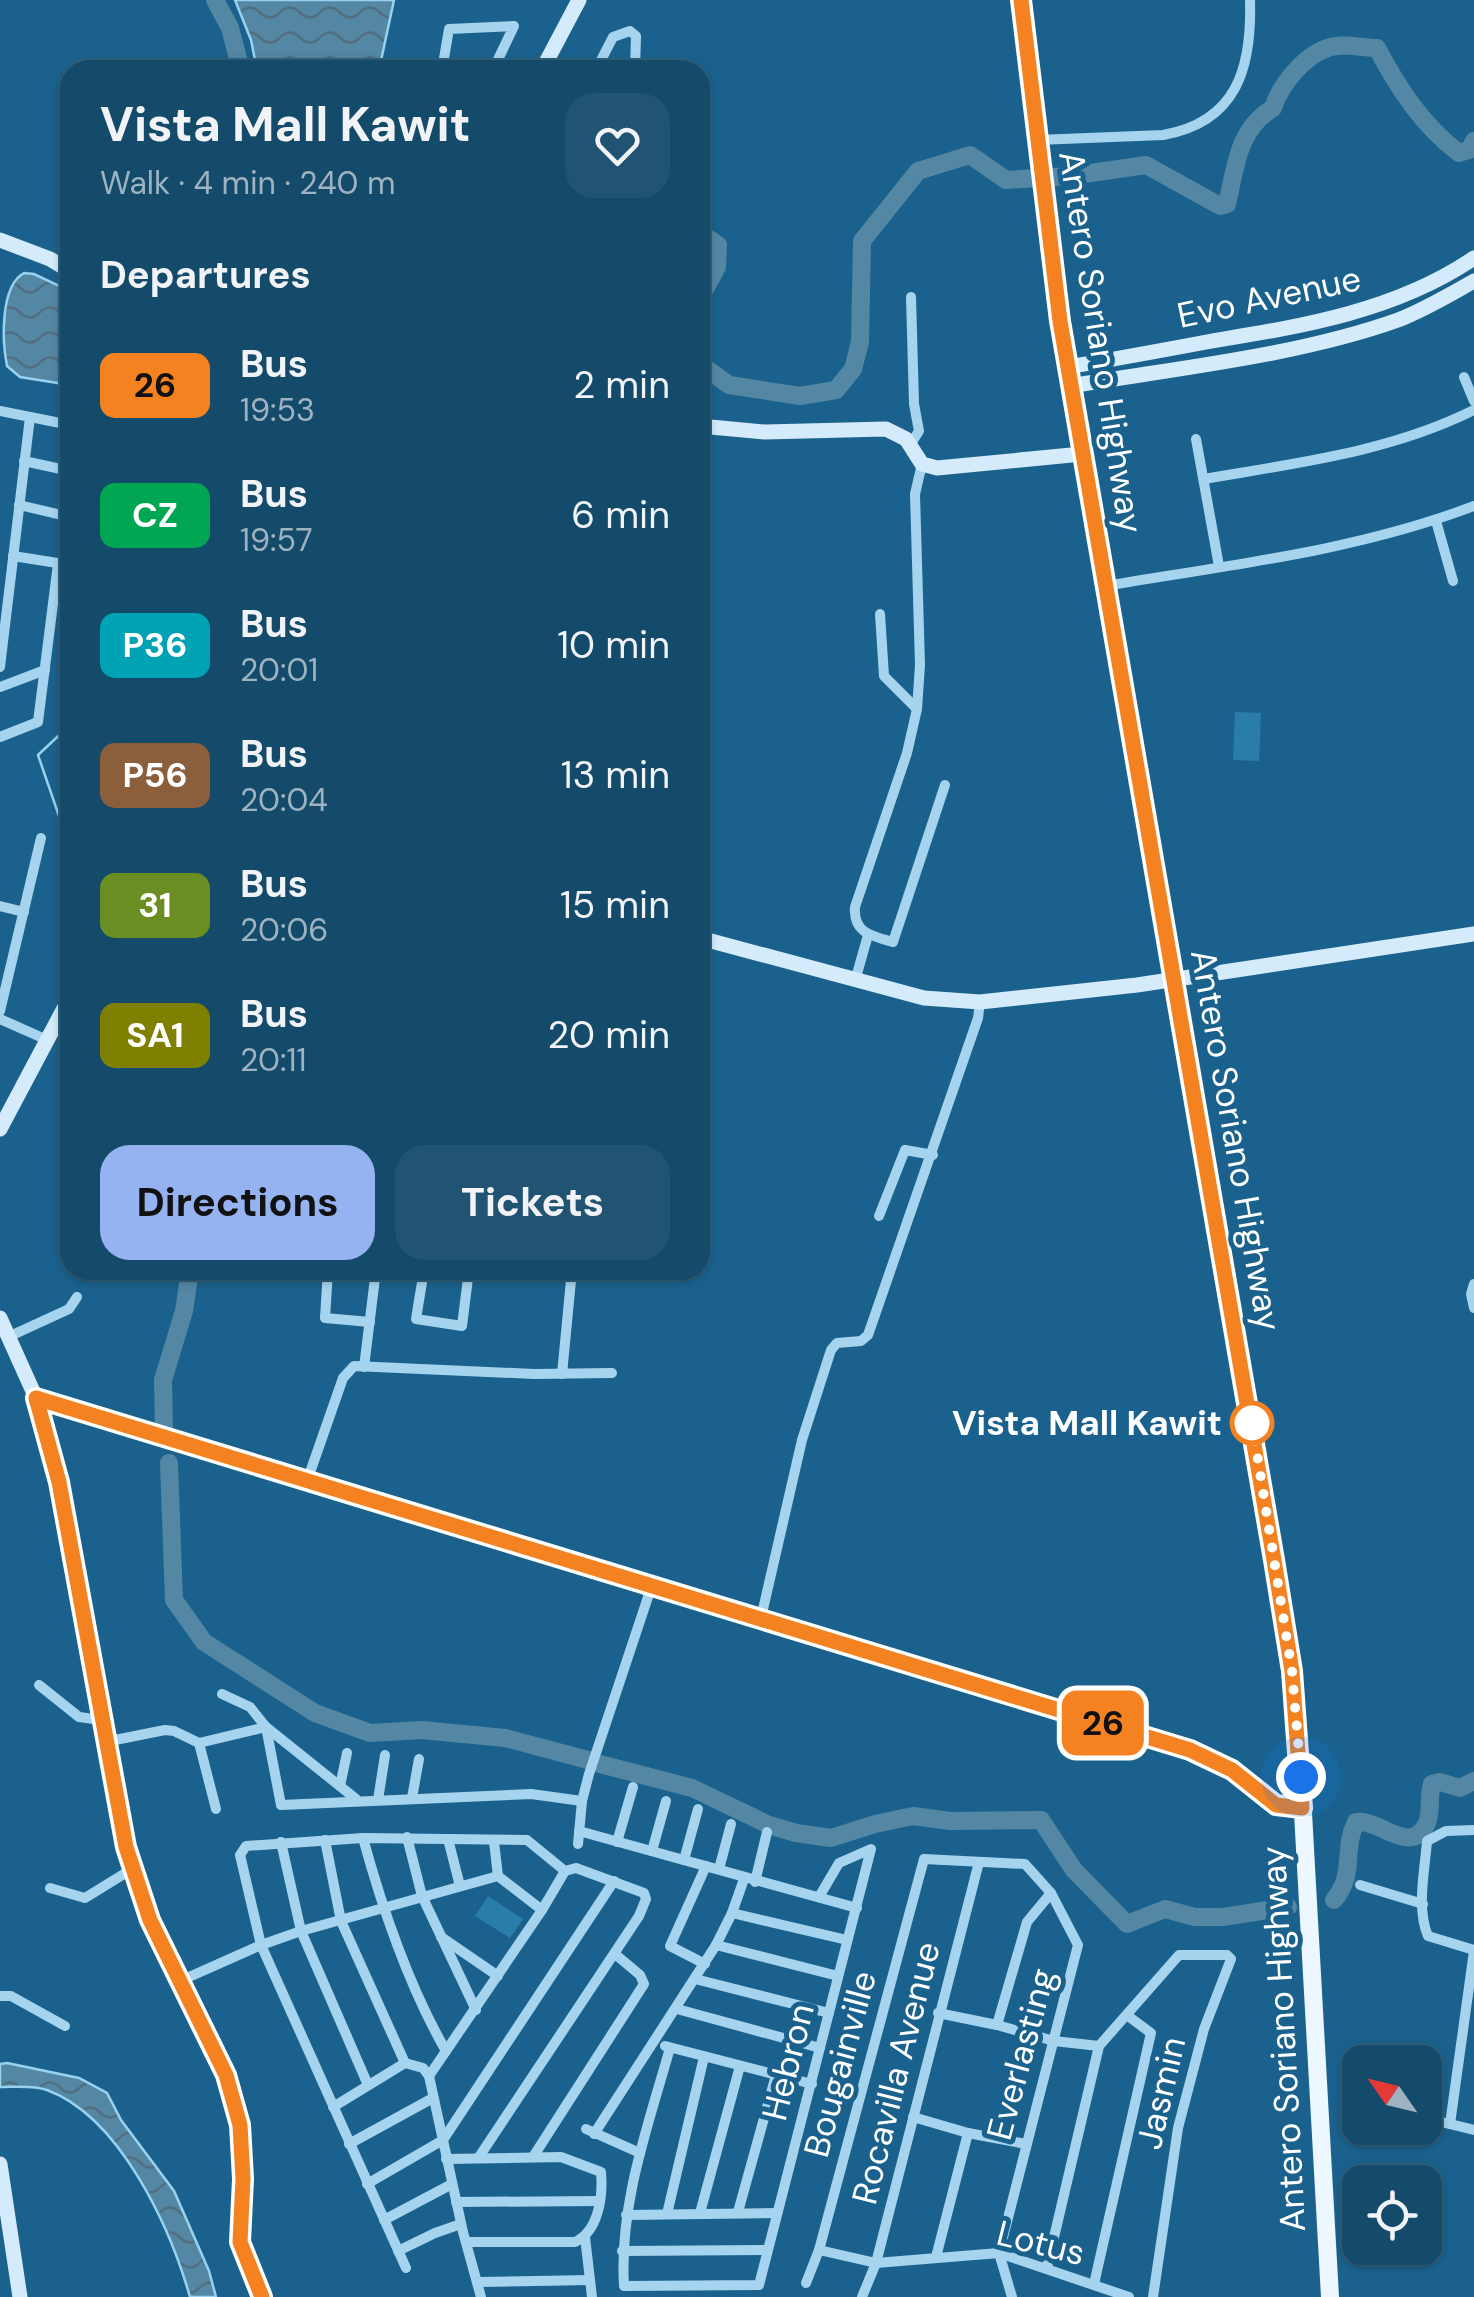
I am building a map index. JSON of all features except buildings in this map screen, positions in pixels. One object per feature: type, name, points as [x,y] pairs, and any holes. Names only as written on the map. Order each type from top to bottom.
[{"type":"main road","name":"Antero Soriano Highway","points":[[1021,0],[1067,366],[1292,1671],[1330,2297]]},
{"type":"main road","points":[[547,60],[575,1]]},
{"type":"main road","points":[[0,240],[60,265]]},
{"type":"main road","name":"Evo Avenue","points":[[1067,366],[1353,313],[1422,288],[1474,258]]},
{"type":"main road","name":"Evo Avenue","points":[[1071,386],[1359,332],[1431,306],[1474,282]]},
{"type":"main road","points":[[1353,313],[1359,332]]},
{"type":"main road","points":[[710,427],[765,432],[886,429],[900,434],[922,464],[944,468],[1082,454]]},
{"type":"main road","points":[[710,941],[924,998],[980,1002],[1174,979],[1474,934]]},
{"type":"main road","points":[[0,1129],[60,1014]]},
{"type":"main road","points":[[0,1318],[36,1398],[59,1482],[132,1869],[150,1920],[226,2075],[240,2122],[240,2242],[262,2297]]},
{"type":"main road","points":[[36,1398],[1190,1750],[1232,1770],[1276,1805],[1302,1808]]},
{"type":"main road","points":[[0,2164],[20,2297]]},
{"type":"street","points":[[1037,140],[1163,135],[1206,118],[1225,102],[1244,72],[1251,39],[1250,0]]},
{"type":"street","points":[[444,60],[448,30],[514,26],[498,60]]},
{"type":"street","points":[[601,60],[613,37],[630,31],[636,36],[635,60]]},
{"type":"street","points":[[910,445],[919,432],[914,404],[911,298]]},
{"type":"street","points":[[1464,377],[1474,401]]},
{"type":"street","points":[[1204,480],[1392,442],[1447,424],[1474,410]]},
{"type":"street","points":[[0,411],[60,422]]},
{"type":"street","points":[[0,668],[30,417]]},
{"type":"street","points":[[1196,439],[1220,566]]},
{"type":"street","points":[[24,462],[60,469]]},
{"type":"street","points":[[922,464],[916,494],[920,665],[917,709],[907,753],[855,907],[856,922],[868,935],[893,942],[945,786]]},
{"type":"street","points":[[19,505],[60,514]]},
{"type":"street","points":[[1105,586],[1351,544],[1436,521],[1474,506]]},
{"type":"street","points":[[1436,521],[1453,581]]},
{"type":"street","points":[[13,556],[60,563]]},
{"type":"street","points":[[0,737],[38,722],[60,588]]},
{"type":"street","points":[[880,614],[882,670],[917,709]]},
{"type":"street","points":[[0,687],[46,670]]},
{"type":"street","points":[[0,1012],[41,838]]},
{"type":"street","points":[[0,906],[24,912]]},
{"type":"street","points":[[855,981],[868,935]]},
{"type":"street","points":[[761,1618],[802,1440],[831,1350],[868,1335],[932,1155],[980,1002]]},
{"type":"street","points":[[0,1019],[45,1039]]},
{"type":"street","points":[[879,1216],[906,1150],[932,1155]]},
{"type":"street","points":[[327,1280],[325,1318],[370,1322]]},
{"type":"street","points":[[364,1367],[375,1280]]},
{"type":"street","points":[[422,1280],[416,1319],[462,1326],[467,1280]]},
{"type":"street","points":[[562,1374],[571,1280]]},
{"type":"street","points":[[1473,1308],[1474,1284]]},
{"type":"street","points":[[8,1337],[70,1310],[77,1297]]},
{"type":"street","points":[[307,1481],[342,1378],[354,1366],[612,1373]]},
{"type":"street","points":[[652,1585],[589,1774],[578,1838],[617,1842],[857,1908]]},
{"type":"street","points":[[39,1684],[82,1718],[101,1720]]},
{"type":"street","points":[[222,1694],[250,1707],[266,1728],[356,1799]]},
{"type":"street","points":[[266,1728],[281,1805],[531,1794],[582,1801]]},
{"type":"street","points":[[105,1742],[164,1730],[200,1743],[266,1728]]},
{"type":"street","points":[[200,1743],[216,1809]]},
{"type":"street","points":[[340,1786],[347,1753]]},
{"type":"street","points":[[378,1800],[385,1755]]},
{"type":"street","points":[[412,1798],[419,1759]]},
{"type":"street","points":[[617,1842],[633,1787]]},
{"type":"street","points":[[652,1851],[666,1802]]},
{"type":"street","points":[[684,1860],[698,1809]]},
{"type":"street","points":[[719,1870],[731,1824]]},
{"type":"street","points":[[1450,2124],[1474,1950],[1428,1936],[1423,1904],[1428,1841],[1446,1831],[1474,1830]]},
{"type":"street","points":[[640,2153],[590,2131],[677,2009],[716,1945],[749,1880],[766,1832]]},
{"type":"street","points":[[407,1837],[422,1896],[476,2010]]},
{"type":"street","points":[[363,1838],[383,1908],[446,2051]]},
{"type":"street","points":[[406,2268],[261,1945],[240,1853],[249,1844],[363,1838],[528,1840],[564,1871]]},
{"type":"street","points":[[325,1840],[342,1921],[405,2064]]},
{"type":"street","points":[[448,1840],[460,1886]]},
{"type":"street","points":[[281,1842],[302,1931],[368,2085]]},
{"type":"street","points":[[494,1842],[498,1876],[542,1910]]},
{"type":"street","name":"Hebron","points":[[622,2250],[624,2286],[759,2286],[872,1851],[868,1848],[838,1862],[820,1898]]},
{"type":"street","name":"Everlasting","points":[[924,1860],[1025,1864],[1051,1893],[1078,1945],[999,2253]]},
{"type":"street","name":"Bougainville","points":[[806,2283],[819,2250],[924,1860]]},
{"type":"street","name":"Rocavilla Avenue","points":[[862,2297],[876,2263],[980,1862]]},
{"type":"street","points":[[704,1964],[670,1946],[706,1866]]},
{"type":"street","points":[[479,2157],[615,1954],[646,1899],[644,1893],[576,1868],[564,1871],[430,2076],[446,2159],[481,2297]]},
{"type":"street","points":[[50,1888],[85,1898],[132,1869]]},
{"type":"street","points":[[180,1981],[302,1931],[498,1876]]},
{"type":"street","points":[[367,2184],[443,2140],[614,1881]]},
{"type":"street","points":[[1360,1885],[1423,1904]]},
{"type":"street","points":[[997,2025],[1028,1922],[1051,1893]]},
{"type":"street","points":[[732,1913],[847,1940]]},
{"type":"street","points":[[441,1937],[498,1976]]},
{"type":"street","points":[[716,1945],[838,1976]]},
{"type":"street","points":[[533,2158],[644,1984],[640,1974],[615,1954]]},
{"type":"street","name":"Jasmin","points":[[1128,2016],[1179,1955],[1227,1954],[1231,1959],[1204,2028],[1178,2128],[1153,2297]]},
{"type":"street","points":[[695,1978],[829,2013]]},
{"type":"street","points":[[0,1996],[11,1996],[64,2026]]},
{"type":"street","points":[[677,2009],[820,2048]]},
{"type":"street","points":[[938,2013],[1054,2041],[1099,2046]]},
{"type":"street","points":[[1047,2267],[1099,2046],[1128,2016],[1151,2033],[1094,2284]]},
{"type":"street","points":[[655,2041],[704,2058],[812,2084]]},
{"type":"street","points":[[670,2048],[640,2153],[622,2250],[766,2250]]},
{"type":"street","points":[[667,2214],[704,2058]]},
{"type":"street","points":[[333,2106],[405,2064],[415,2064],[430,2076]]},
{"type":"street","points":[[700,2213],[740,2066]]},
{"type":"street","points":[[738,2212],[776,2075]]},
{"type":"street","points":[[349,2144],[433,2098]]},
{"type":"street","points":[[912,2117],[1026,2144]]},
{"type":"street","points":[[1442,2122],[1474,2130]]},
{"type":"street","points":[[936,2257],[968,2133]]},
{"type":"street","points":[[446,2159],[561,2158],[601,2172],[600,2201],[594,2225],[585,2238],[575,2242],[468,2242]]},
{"type":"street","points":[[384,2220],[452,2184]]},
{"type":"street","points":[[456,2202],[600,2201]]},
{"type":"street","points":[[626,2214],[777,2213]]},
{"type":"street","points":[[398,2251],[462,2224]]},
{"type":"street","points":[[585,2238],[592,2297]]},
{"type":"street","name":"Lotus","points":[[819,2250],[876,2263],[999,2253],[1129,2297]]},
{"type":"street","points":[[999,2253],[1012,2297]]},
{"type":"street","points":[[478,2282],[590,2280]]},
{"type":"shaded area","points":[[1235,712],[1261,713],[1259,761],[1233,760]]},
{"type":"shaded area","points":[[488,1896],[523,1919],[510,1938],[475,1916]]},
{"type":"water","points":[[235,0],[394,0],[381,60],[255,60]]},
{"type":"water","points":[[24,273],[34,274],[60,286],[60,383],[20,377],[7,366],[4,329],[7,302],[16,280]]},
{"type":"water","points":[[0,2064],[79,2078],[107,2093],[121,2120],[174,2191],[209,2271],[216,2297],[190,2297],[155,2208],[119,2149],[97,2124],[73,2104],[47,2090],[0,2087]]},
{"type":"waterway","points":[[215,0],[230,28],[238,60]]},
{"type":"waterway","points":[[710,371],[729,385],[800,396],[836,390],[853,369],[860,342],[862,241],[918,171],[970,155],[1006,180],[1146,165],[1220,206],[1227,204],[1240,150],[1252,127],[1273,108],[1297,69],[1315,54],[1341,46],[1377,48],[1403,92],[1434,131],[1459,153],[1469,150],[1474,141]]},
{"type":"waterway","points":[[710,240],[718,245],[717,267],[710,280]]},
{"type":"waterway","points":[[60,734],[38,755],[60,819]]},
{"type":"waterway","points":[[164,1428],[163,1380],[184,1311],[189,1280]]},
{"type":"waterway","points":[[169,1463],[174,1600],[204,1642],[315,1713],[370,1733],[422,1730],[505,1738],[588,1760]]},
{"type":"waterway","points":[[600,1764],[692,1788],[769,1825],[831,1838],[913,1816],[950,1821],[1041,1820],[1074,1870],[1127,1924],[1165,1909],[1195,1917],[1223,1917],[1288,1907]]},
{"type":"waterway","points":[[1334,1900],[1345,1881],[1356,1822],[1412,1837],[1427,1823],[1432,1784],[1440,1782],[1460,1788],[1474,1781]]},
{"type":"bus line","name":"26","points":[[262,2297],[240,2242],[240,2125],[226,2075],[150,1920],[126,1847],[59,1482],[36,1398],[1190,1750],[1232,1770],[1276,1805],[1302,1808],[1292,1671],[1060,321],[1021,0]]},
{"type":"place","name":"Vista Mall Kawit","points":[[1252,1423]]},
{"type":"route","points":[[1252,1423],[1292,1671],[1301,1777]]}]
